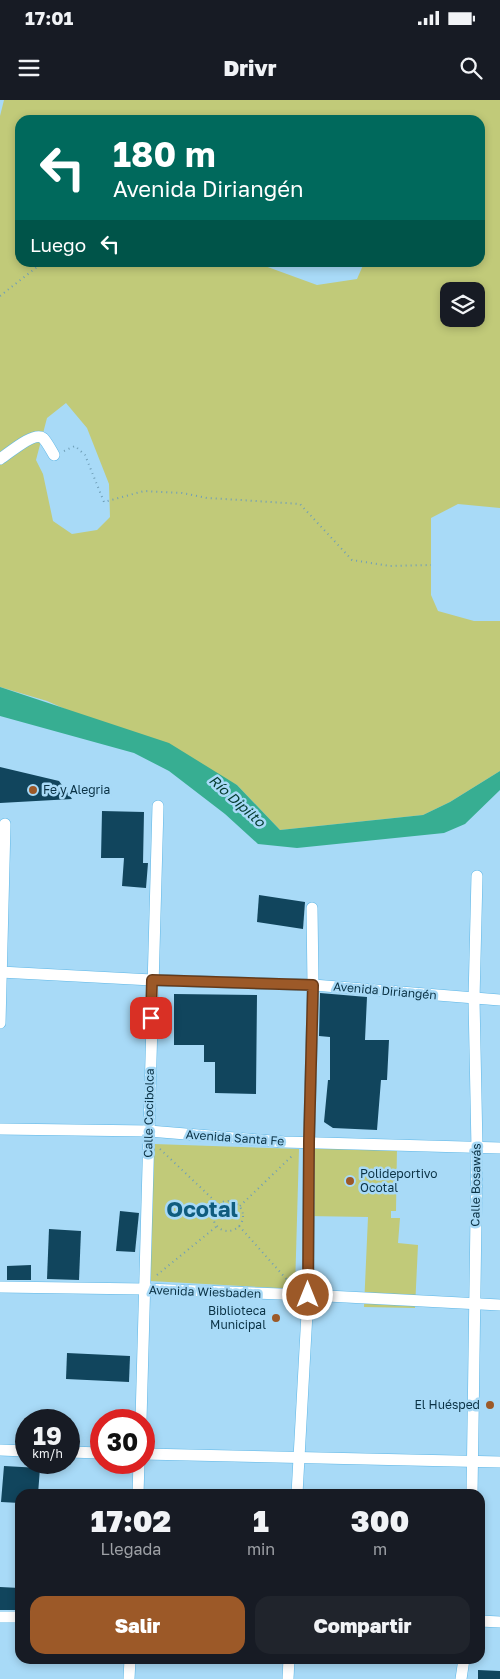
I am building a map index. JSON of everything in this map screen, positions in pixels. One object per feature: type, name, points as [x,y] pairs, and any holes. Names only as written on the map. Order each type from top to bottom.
[{"type":"street","points":[[0,459],[33,436],[42,438],[54,455]]},
{"type":"street","name":"Calle Cocibolca","points":[[141,1409],[158,806]]},
{"type":"street","points":[[0,1023],[5,824]]},
{"type":"street","name":"Calle Bosawás","points":[[472,1489],[477,1148],[474,999],[476,876]]},
{"type":"street","points":[[297,1489],[308,1295],[313,985],[312,908]]},
{"type":"street","name":"Avenida Diriangén","points":[[1,972],[152,980],[313,985],[500,1000]]},
{"type":"street","name":"Avenida Santa Fe","points":[[0,1128],[149,1131],[309,1142],[500,1148]]},
{"type":"street","name":"Avenida Wiesbaden","points":[[0,1286],[144,1289],[500,1304]]},
{"type":"street","points":[[0,1450],[15,1451]]},
{"type":"street","points":[[155,1454],[500,1462]]},
{"type":"street","points":[[138,1489],[139,1474]]},
{"type":"street","points":[[0,1616],[15,1617]]},
{"type":"street","points":[[485,1621],[500,1622]]},
{"type":"street","points":[[129,1679],[130,1664]]},
{"type":"street","points":[[288,1679],[289,1664]]},
{"type":"street","points":[[461,1679],[463,1664]]},
{"type":"path","points":[[0,296],[37,267]]},
{"type":"path","points":[[54,455],[76,446],[85,455],[104,502],[144,491],[300,504],[352,560],[390,566],[431,565]]},
{"type":"path","points":[[149,1131],[154,1144],[218,1204]]},
{"type":"path","points":[[240,1206],[299,1149],[309,1142]]},
{"type":"path","points":[[223,1201],[233,1201],[240,1206],[243,1214],[242,1222],[239,1226],[234,1230],[228,1231],[219,1229],[213,1218],[213,1211],[218,1204],[223,1201]]},
{"type":"path","points":[[158,1274],[217,1226]]},
{"type":"path","points":[[239,1226],[289,1282]]},
{"type":"shaded area","points":[[4,100],[500,100],[500,508],[458,504],[431,518],[431,595],[438,611],[474,621],[500,621],[500,771],[450,802],[423,815],[280,830],[237,785],[47,701],[0,687],[0,116]],"holes":[[[66,403],[87,428],[109,484],[110,517],[97,530],[72,534],[53,521],[43,474],[36,460],[47,418]]]},
{"type":"shaded area","points":[[309,1142],[397,1147],[396,1211],[391,1211],[391,1218],[400,1218],[398,1243],[418,1245],[415,1308],[364,1307],[368,1217],[307,1216]]},
{"type":"shaded area","points":[[154,1144],[299,1149],[295,1289],[150,1281]]},
{"type":"water","name":"Río Dipilto","points":[[0,687],[169,743],[237,785],[280,830],[423,815],[450,802],[500,771],[500,790],[465,824],[444,833],[297,848],[258,844],[225,814],[169,771],[134,753],[0,716]]},
{"type":"building","name":"Fe y Alegria","points":[[0,767],[59,781],[72,799],[0,803]]},
{"type":"building","points":[[102,811],[144,812],[143,863],[148,863],[146,888],[122,886],[124,858],[101,858]]},
{"type":"building","points":[[259,895],[305,902],[303,929],[257,922]]},
{"type":"building","points":[[320,993],[367,997],[365,1040],[389,1040],[387,1080],[381,1080],[377,1130],[333,1128],[324,1122],[328,1080],[330,1080],[330,1037],[319,1036]]},
{"type":"building","points":[[174,994],[257,995],[256,1094],[215,1093],[215,1062],[204,1062],[204,1045],[174,1045]]},
{"type":"building","points":[[120,1211],[139,1213],[135,1252],[116,1251]]},
{"type":"building","points":[[49,1229],[81,1231],[79,1280],[47,1279]]},
{"type":"building","points":[[31,1265],[31,1280],[7,1280],[7,1266]]},
{"type":"building","points":[[67,1353],[130,1356],[129,1382],[66,1379]]},
{"type":"building","points":[[4,1466],[15,1467],[15,1474],[40,1474],[38,1489],[15,1489],[15,1503],[1,1502]]},
{"type":"building","points":[[0,1587],[15,1588],[15,1610],[0,1610]]},
{"type":"building","points":[[478,1670],[500,1671],[500,1679],[478,1679]]},
{"type":"place","name":"Fe y Alegria","points":[[33,790]]},
{"type":"place","name":"Polideportivo Ocotal","points":[[350,1181]]},
{"type":"place","name":"Biblioteca Municipal","points":[[276,1318]]},
{"type":"place","name":"El Huésped","points":[[490,1405]]},
{"type":"district","name":"Ocotal","points":[[202,1209]]},
{"type":"route","points":[[151,1018],[152,980],[313,985],[308,1295]]}]
